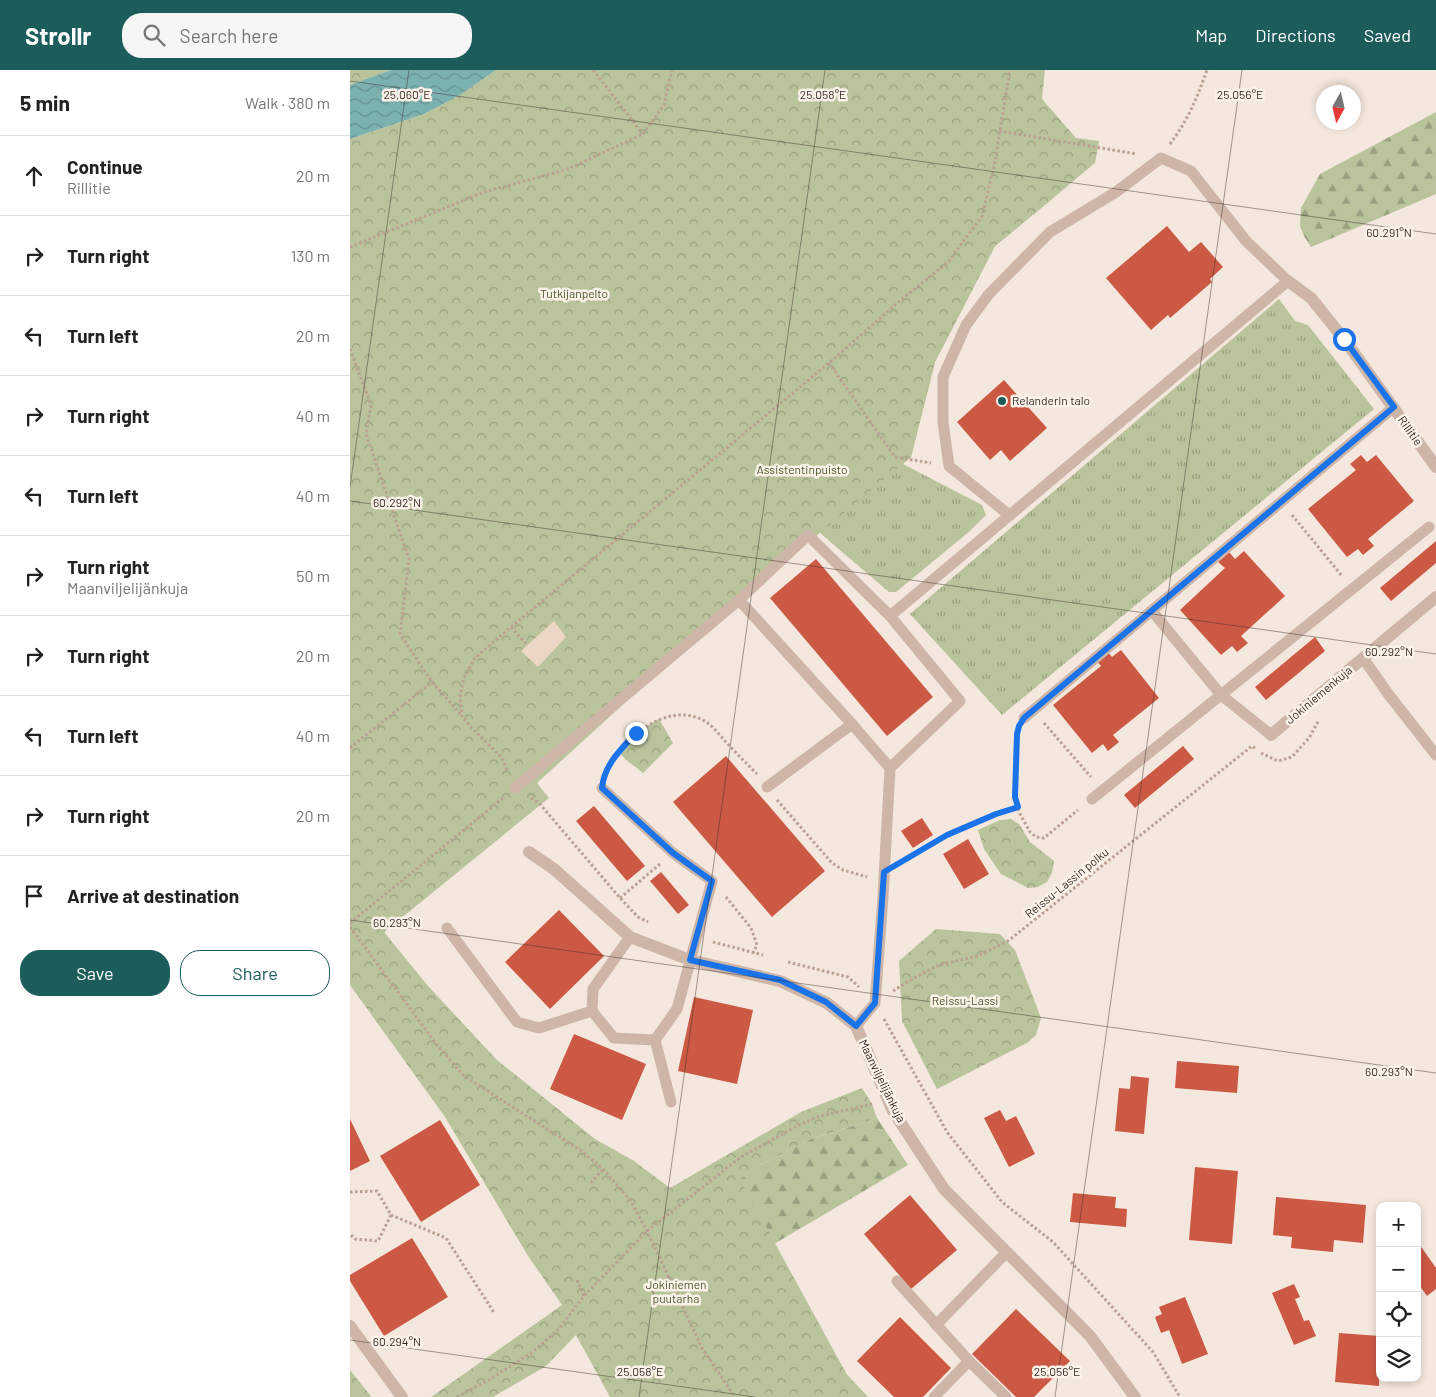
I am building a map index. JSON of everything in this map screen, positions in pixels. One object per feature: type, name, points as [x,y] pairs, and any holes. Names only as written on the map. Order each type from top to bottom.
[{"type":"street","name":"Rillitie","points":[[1288,281],[1311,298],[1344,339],[1436,467]]},
{"type":"street","name":"Jokiniemenkuja","points":[[1271,735],[1436,597]]},
{"type":"street","name":"Maanviljelijänkuja","points":[[529,852],[554,869],[630,937],[690,960],[780,980],[826,1002],[856,1026],[893,1110],[944,1189],[1090,1336],[1135,1397]]},
{"type":"street","points":[[350,1326],[402,1397]]},
{"type":"lane","points":[[890,616],[1288,281],[1246,241],[1190,171],[1161,158],[1116,192],[1050,232],[989,294],[966,325],[943,376],[943,422],[949,466],[1009,515]]},
{"type":"lane","points":[[1024,718],[1394,407]]},
{"type":"lane","points":[[1092,799],[1429,528]]},
{"type":"lane","points":[[515,788],[739,600],[808,536],[890,616],[960,701],[890,768],[875,1003],[856,1026]]},
{"type":"lane","points":[[739,600],[890,768]]},
{"type":"lane","points":[[1152,612],[1221,695],[1271,735]]},
{"type":"lane","points":[[1363,658],[1436,755]]},
{"type":"lane","points":[[767,787],[852,724]]},
{"type":"lane","points":[[602,788],[673,853],[712,881],[677,1009],[655,1040],[671,1102]]},
{"type":"lane","points":[[447,928],[517,1022],[539,1028],[592,1011]]},
{"type":"lane","points":[[630,937],[593,989],[592,1011],[614,1038],[655,1040]]},
{"type":"lane","points":[[936,1325],[1006,1253]]},
{"type":"lane","points":[[896,1281],[1006,1397]]},
{"type":"lane","points":[[934,1397],[970,1361]]},
{"type":"path","points":[[593,70],[643,134]]},
{"type":"path","points":[[350,247],[484,192],[568,168],[643,134],[664,105],[672,70]]},
{"type":"path","points":[[462,716],[460,695],[464,678],[475,658],[949,261],[982,216],[994,167],[1010,70]]},
{"type":"path","points":[[999,131],[1161,158],[1181,130],[1197,100],[1207,70]]},
{"type":"path","points":[[350,349],[371,405],[366,434],[409,560],[400,634],[432,682],[469,725],[502,758],[515,788],[350,925],[437,1045],[464,1076],[583,1152],[603,1169],[630,1200],[647,1231],[702,1348],[735,1397]]},
{"type":"path","points":[[829,363],[895,457],[949,466]]},
{"type":"path","points":[[1281,502],[1352,588]]},
{"type":"path","points":[[511,627],[527,644]]},
{"type":"path","points":[[350,748],[432,682]]},
{"type":"path","points":[[1034,710],[1102,790]]},
{"type":"path","points":[[602,788],[606,771],[619,752],[636,733],[659,719],[673,715],[696,717],[709,724],[757,774]]},
{"type":"path","points":[[1024,718],[1017,734],[1015,797],[1019,812],[1030,832],[1036,837],[1044,838],[1092,799]]},
{"type":"path","name":"Reissu-Lassin polku","points":[[875,1003],[914,978],[939,965],[977,956],[1008,941],[1252,746]]},
{"type":"path","points":[[787,813],[832,863],[843,870],[884,877],[947,835],[996,814],[1018,807]]},
{"type":"path","points":[[620,898],[673,853]]},
{"type":"path","points":[[712,881],[751,928],[757,945],[753,953]]},
{"type":"path","points":[[457,1397],[531,1353],[557,1331],[584,1296],[647,1231],[741,1158],[799,1124],[817,1117],[872,1104],[890,1102]]},
{"type":"path","points":[[591,1183],[603,1169]]},
{"type":"path","points":[[350,1192],[377,1191],[391,1214],[446,1238],[495,1314]]},
{"type":"path","points":[[350,1234],[356,1239],[378,1241],[391,1214]]},
{"type":"path","points":[[577,1280],[584,1296]]},
{"type":"green space","points":[[350,70],[391,70],[350,85]]},
{"type":"green space","name":"Tutkijanpelto","points":[[496,70],[1045,70],[1042,99],[1076,138],[1099,141],[1095,163],[995,246],[935,362],[911,457],[720,616],[537,783],[549,798],[384,932],[428,986],[497,1060],[595,1139],[634,1161],[670,1188],[801,1112],[862,1088],[872,1104],[877,1118],[813,1138],[760,1165],[740,1179],[847,1375],[868,1397],[610,1397],[576,1335],[546,1366],[493,1397],[431,1397],[562,1305],[528,1256],[445,1117],[350,985],[350,139],[424,114],[460,95]]},
{"type":"green space","points":[[1436,112],[1436,194],[1311,247],[1300,226],[1301,208],[1320,174]]},
{"type":"green space","name":"Assistentinpuisto","points":[[1073,182],[995,246],[935,362],[911,457],[903,464],[982,505],[986,515],[970,531],[896,592],[889,592],[820,533],[759,488],[753,433]]},
{"type":"green space","points":[[1279,299],[1295,321],[1308,325],[1374,409],[1002,715],[910,614]]},
{"type":"green space","points":[[659,719],[673,743],[643,773],[619,752],[636,733]]},
{"type":"green space","points":[[1011,819],[1019,824],[1030,842],[1054,861],[1052,873],[1047,882],[1038,887],[1028,888],[1001,874],[984,849],[978,830],[1000,820]]},
{"type":"green space","name":"Reissu-Lassi","points":[[936,929],[1000,934],[1015,950],[1041,1018],[1036,1035],[1027,1043],[937,1089],[902,1021],[899,961]]},
{"type":"green space","points":[[877,1118],[908,1165],[774,1244],[847,1375],[868,1397],[762,1397],[739,1179],[760,1165],[813,1138]]},
{"type":"green space","points":[[350,1370],[370,1395],[371,1397],[350,1397]]},
{"type":"shaded area","points":[[554,621],[566,637],[538,667],[521,651]]},
{"type":"water","points":[[391,70],[496,70],[460,95],[424,114],[350,139],[350,85]]},
{"type":"building","points":[[1167,226],[1189,252],[1201,242],[1223,267],[1210,279],[1212,282],[1170,318],[1168,315],[1151,330],[1106,278]]},
{"type":"building","name":"Relanderin talo","points":[[1004,380],[1047,428],[1010,461],[1001,450],[990,460],[957,422]]},
{"type":"building","points":[[1361,455],[1367,462],[1376,455],[1414,501],[1368,539],[1374,546],[1363,555],[1358,549],[1347,557],[1308,509],[1356,470],[1350,464]]},
{"type":"building","points":[[1436,541],[1436,563],[1391,601],[1380,588]]},
{"type":"building","points":[[1244,551],[1285,596],[1241,636],[1248,643],[1237,652],[1232,646],[1221,655],[1180,610],[1225,568],[1218,562],[1229,552],[1235,559]]},
{"type":"building","points":[[816,559],[933,697],[887,736],[770,598]]},
{"type":"building","points":[[1315,637],[1325,651],[1266,700],[1255,687]]},
{"type":"building","points":[[1106,650],[1112,657],[1121,650],[1159,698],[1113,735],[1119,742],[1108,751],[1103,744],[1092,753],[1053,705],[1101,666],[1095,659]]},
{"type":"building","points":[[1183,746],[1194,759],[1135,808],[1124,795]]},
{"type":"building","points":[[726,756],[825,871],[772,917],[673,802]]},
{"type":"building","points":[[594,806],[645,866],[627,881],[576,821]]},
{"type":"building","points":[[922,818],[933,835],[913,848],[901,831]]},
{"type":"building","points":[[968,839],[989,874],[964,889],[943,854]]},
{"type":"building","points":[[661,872],[689,905],[678,914],[650,881]]},
{"type":"building","points":[[559,910],[604,956],[550,1009],[505,962]]},
{"type":"building","points":[[694,997],[753,1010],[737,1084],[678,1071]]},
{"type":"building","points":[[574,1034],[646,1064],[622,1120],[550,1089]]},
{"type":"building","points":[[1177,1061],[1239,1066],[1237,1093],[1175,1088]]},
{"type":"building","points":[[1131,1076],[1149,1078],[1144,1134],[1115,1131],[1119,1088],[1130,1089]]},
{"type":"building","points":[[1000,1110],[1006,1121],[1016,1116],[1035,1154],[1009,1167],[984,1118]]},
{"type":"building","points":[[350,1119],[370,1161],[350,1171]]},
{"type":"building","points":[[440,1120],[480,1185],[421,1222],[380,1156]]},
{"type":"building","points":[[1195,1167],[1238,1171],[1232,1244],[1189,1240]]},
{"type":"building","points":[[1073,1193],[1116,1197],[1115,1208],[1127,1209],[1126,1227],[1070,1222]]},
{"type":"building","points":[[910,1195],[957,1250],[911,1289],[864,1234]]},
{"type":"building","points":[[1276,1197],[1366,1205],[1363,1243],[1334,1240],[1333,1252],[1291,1248],[1292,1237],[1273,1235]]},
{"type":"building","points":[[412,1238],[448,1297],[384,1336],[350,1281],[350,1275]]},
{"type":"building","points":[[1421,1247],[1436,1268],[1436,1289],[1427,1296],[1421,1288]]},
{"type":"building","points":[[1294,1284],[1300,1297],[1295,1299],[1304,1321],[1309,1320],[1316,1336],[1294,1345],[1272,1293]]},
{"type":"building","points":[[1185,1297],[1208,1354],[1182,1364],[1169,1330],[1161,1333],[1155,1317],[1162,1314],[1159,1307]]},
{"type":"building","points":[[1016,1309],[1070,1361],[1034,1397],[1016,1397],[972,1354]]},
{"type":"building","points":[[900,1317],[951,1368],[923,1397],[894,1397],[857,1361]]},
{"type":"building","points":[[1339,1333],[1376,1336],[1376,1382],[1379,1382],[1379,1386],[1335,1382]]},
{"type":"place","name":"Relanderin talo","points":[[1002,401]]},
{"type":"route","points":[[636,733],[619,752],[606,771],[602,788],[673,853],[712,881],[690,960],[780,980],[826,1002],[856,1026],[875,1003],[884,872],[947,835],[996,814],[1018,807],[1015,797],[1017,734],[1024,718],[1394,407],[1344,339]]},
{"type":"park label","name":"Jokiniemen puutarha","points":[[676,1292]]}]
